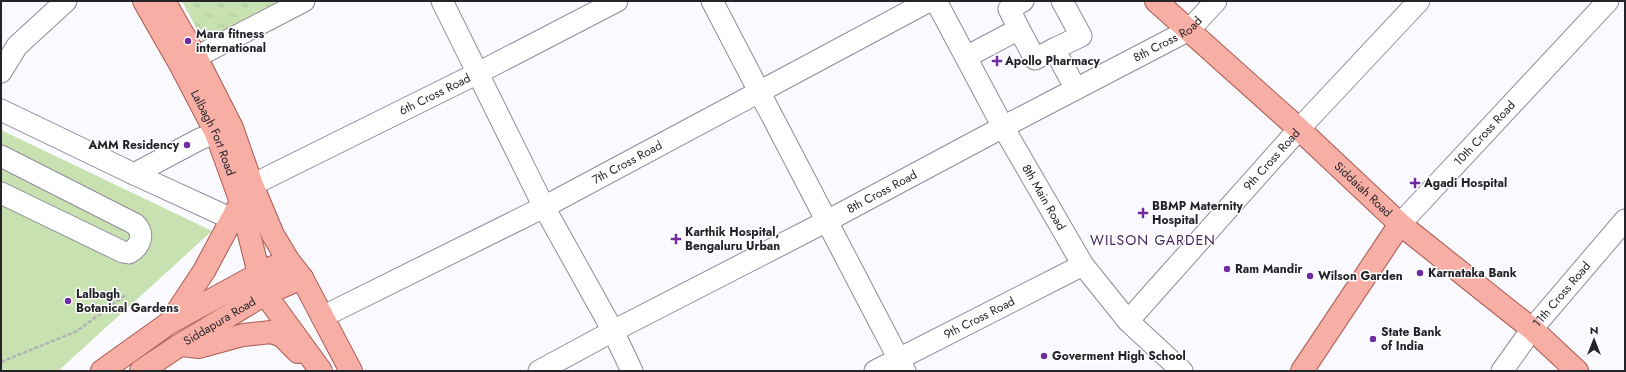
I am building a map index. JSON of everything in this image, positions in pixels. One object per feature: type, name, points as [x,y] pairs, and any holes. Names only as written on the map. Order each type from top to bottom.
[{"type":"main road","name":"Lalbagh Fort Road","points":[[144,1],[180,64],[216,133],[242,202],[272,235],[302,278],[351,371]]},
{"type":"main road","name":"Lalbagh Fort Road","points":[[164,1],[196,57],[232,128],[242,202],[258,274],[265,294],[321,371]]},
{"type":"main road","name":"Siddaiah Road","points":[[1156,1],[1299,129],[1400,224],[1532,329],[1577,371]]},
{"type":"main road","points":[[169,323],[204,271],[242,202]]},
{"type":"main road","name":"10th Cross Road","points":[[1302,371],[1400,224]]},
{"type":"main road","points":[[169,323],[258,274],[288,260]]},
{"type":"main road","name":"Siddapura Road","points":[[141,371],[180,345],[265,294],[302,278]]},
{"type":"main road","name":"Siddapura Road","points":[[102,371],[169,323]]},
{"type":"main road","points":[[180,345],[199,347],[243,335],[271,332],[282,336],[318,371]]},
{"type":"street","points":[[1,72],[17,46],[66,1]]},
{"type":"street","points":[[196,57],[304,1]]},
{"type":"street","points":[[442,1],[544,207],[613,331],[632,371]]},
{"type":"street","name":"6th Cross Road","points":[[242,202],[478,73],[617,1]]},
{"type":"street","points":[[712,1],[901,365]]},
{"type":"street","name":"7th Cross Road","points":[[322,317],[544,207],[929,1]]},
{"type":"street","name":"8th Main Road","points":[[936,1],[1004,127],[1084,265],[1128,321],[1182,371]]},
{"type":"street","points":[[1023,1],[1009,9],[1035,59],[1081,36],[1062,1]]},
{"type":"street","name":"8th Cross Road","points":[[540,371],[613,331],[827,221],[1189,30],[1216,1]]},
{"type":"street","name":"9th Cross Road","points":[[1128,321],[1299,129],[1419,1]]},
{"type":"street","name":"10th Cross Road","points":[[1400,224],[1608,1]]},
{"type":"street","points":[[966,57],[1019,29]]},
{"type":"street","points":[[1054,49],[1076,89]]},
{"type":"street","points":[[1,110],[134,174],[242,202]]},
{"type":"street","points":[[134,174],[200,139],[216,133]]},
{"type":"street","points":[[1,156],[135,224],[140,230],[141,238],[135,250],[129,253],[123,252],[1,194]]},
{"type":"street","name":"11th Cross Road","points":[[1502,371],[1532,329],[1625,220]]},
{"type":"street","name":"9th Cross Road","points":[[875,371],[901,365],[1084,265]]},
{"type":"path","points":[[1,362],[77,331],[127,294]]},
{"type":"green space","points":[[182,1],[287,1],[203,41]]},
{"type":"green space","name":"Lalbagh Botanical Gardens","points":[[1,130],[212,231],[58,371],[1,371]]},
{"type":"place","name":"Mara fitness international","points":[[188,41]]},
{"type":"place","name":"Apollo Pharmacy","points":[[997,61]]},
{"type":"place","name":"AMM Residency","points":[[187,145]]},
{"type":"place","name":"Agadi Hospital","points":[[1415,183]]},
{"type":"place","name":"BBMP Maternity Hospital","points":[[1143,213]]},
{"type":"place","name":"Karthik Hospital, Bengaluru Urban","points":[[676,239]]},
{"type":"place","name":"Ram Mandir","points":[[1227,269]]},
{"type":"place","name":"Karnataka Bank","points":[[1420,273]]},
{"type":"place","name":"Wilson Garden","points":[[1310,276]]},
{"type":"place","name":"Lalbagh Botanical Gardens","points":[[68,301]]},
{"type":"place","name":"State Bank of India","points":[[1373,339]]},
{"type":"place","name":"Goverment High School","points":[[1044,356]]},
{"type":"district","name":"WILSON GARDEN","points":[[1153,240]]}]
